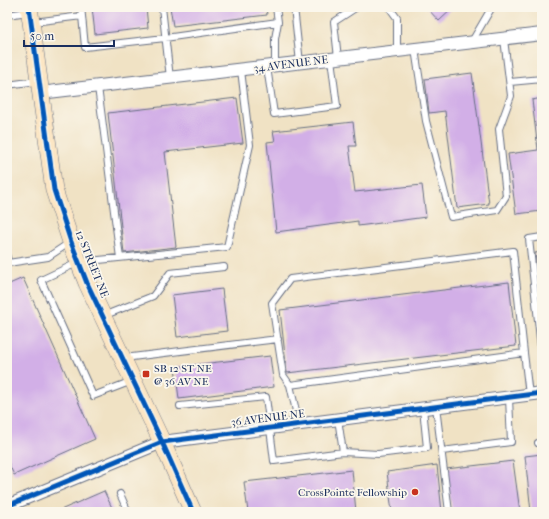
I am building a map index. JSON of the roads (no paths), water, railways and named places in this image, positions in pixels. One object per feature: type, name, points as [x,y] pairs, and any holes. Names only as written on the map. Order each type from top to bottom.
[{"type":"street","name":"12 STREET NE","points":[[30,14],[54,190],[71,242],[103,316],[193,512]]},
{"type":"street","name":"34 AVENUE NE","points":[[39,87],[98,87],[542,34]]},
{"type":"street","name":"36 AVENUE NE","points":[[8,504],[162,442],[542,393]]},
{"type":"lane","points":[[81,7],[84,46],[165,38],[278,22]]},
{"type":"lane","points":[[162,7],[170,78]]},
{"type":"lane","points":[[276,7],[278,22],[271,66],[274,114],[337,106],[334,59],[334,22],[357,7]]},
{"type":"lane","points":[[294,7],[300,63]]},
{"type":"lane","points":[[389,7],[398,18],[397,51]]},
{"type":"lane","points":[[471,43],[492,7]]},
{"type":"lane","points":[[7,15],[30,14],[82,16]]},
{"type":"lane","points":[[415,49],[426,121],[451,217],[497,210],[506,196],[499,129],[512,96],[504,39]]},
{"type":"lane","points":[[133,380],[93,396],[41,280],[79,262],[227,247],[250,146],[241,70]]},
{"type":"lane","points":[[510,82],[542,79]]},
{"type":"lane","points":[[7,85],[39,87]]},
{"type":"lane","points":[[98,87],[120,258]]},
{"type":"lane","points":[[542,237],[529,239],[542,357]]},
{"type":"lane","points":[[7,257],[8,263],[48,257],[71,242]]},
{"type":"lane","points":[[299,424],[290,385],[283,375],[272,303],[290,279],[513,250],[529,395]]},
{"type":"lane","points":[[103,316],[154,296],[170,273],[224,267]]},
{"type":"lane","points":[[123,359],[278,339]]},
{"type":"lane","points":[[290,385],[524,354]]},
{"type":"lane","points":[[180,406],[266,396],[274,461],[343,452],[378,454],[427,448],[423,408]]},
{"type":"lane","points":[[442,450],[511,442],[509,398]]},
{"type":"lane","points":[[436,407],[450,512]]},
{"type":"lane","points":[[338,419],[343,452]]},
{"type":"lane","points":[[120,494],[128,512]]},
{"type":"place","name":"SB 12 ST NE @ 36 AV NE","points":[[146,374]]},
{"type":"place","name":"CrossPointe Fellowship","points":[[415,492]]}]
